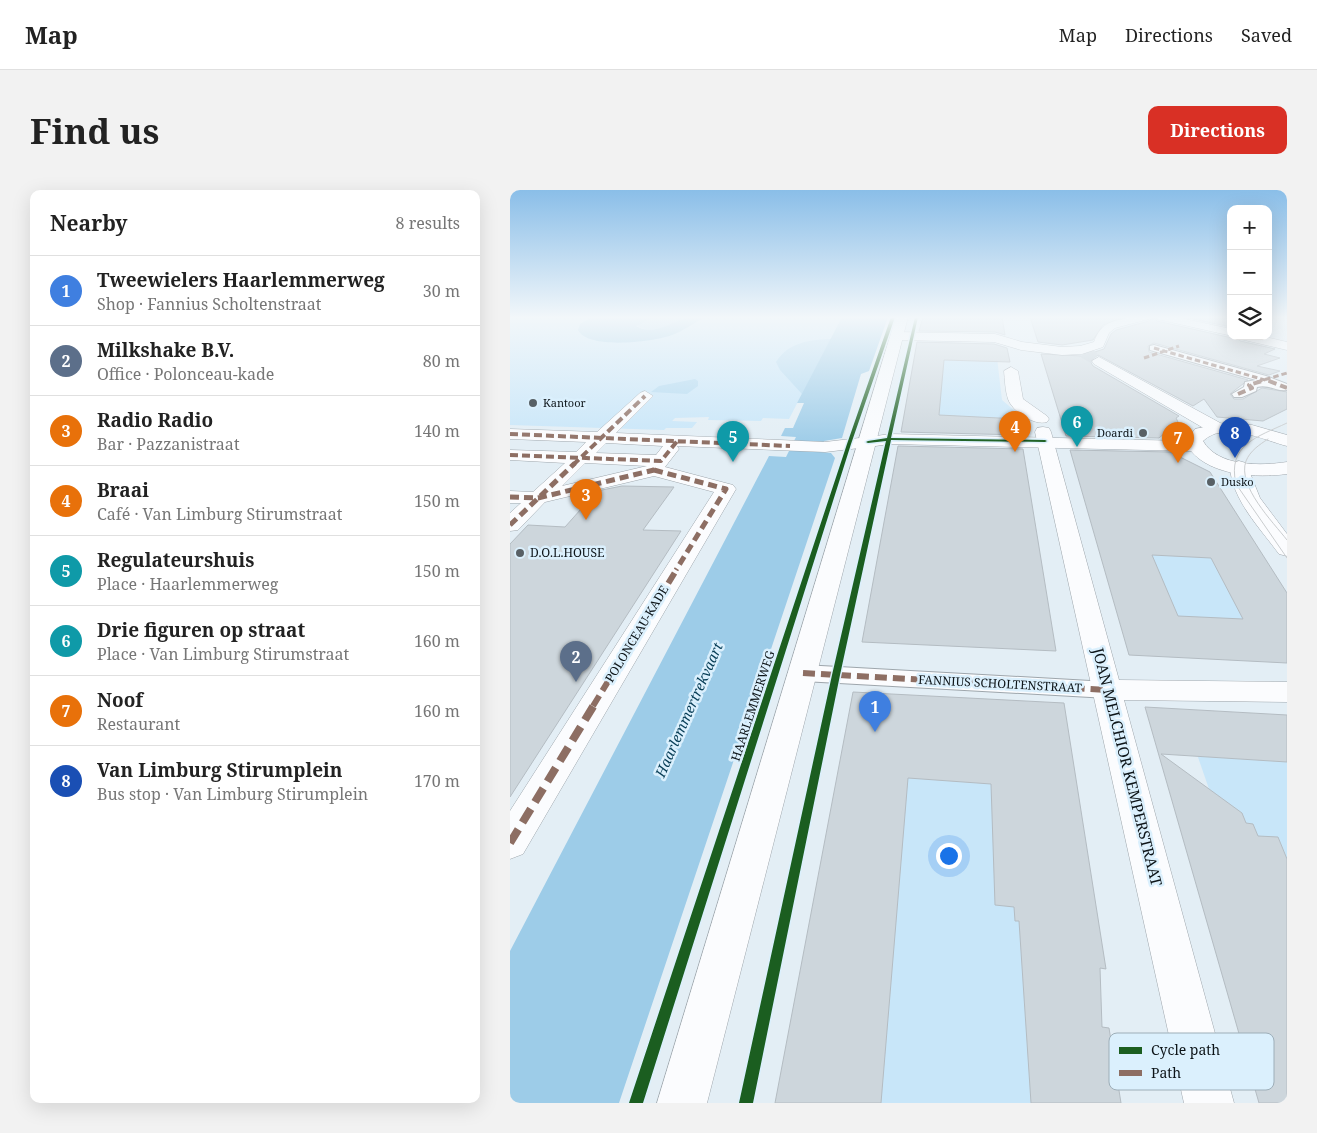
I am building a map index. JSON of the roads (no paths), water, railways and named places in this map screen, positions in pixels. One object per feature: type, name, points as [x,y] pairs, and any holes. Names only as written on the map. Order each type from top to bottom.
[{"type":"street","points":[[682,1103],[890,360]]},
{"type":"street","points":[[1192,360],[1283,386]]},
{"type":"street","points":[[1099,361],[1218,429]]},
{"type":"street","points":[[1012,371],[1016,400],[1043,431]]},
{"type":"street","points":[[1238,394],[1252,388],[1249,385],[1256,382],[1268,381],[1287,373]]},
{"type":"street","points":[[510,525],[644,396]]},
{"type":"street","points":[[1270,434],[1287,426]]},
{"type":"street","points":[[1195,446],[1194,440],[1197,435],[1218,429],[1240,429],[1270,434],[1287,441]]},
{"type":"street","points":[[510,434],[825,447],[890,438],[1043,431],[1195,446],[1212,459],[1239,467],[1261,470],[1287,468]]},
{"type":"street","name":"JOAN MELCHIOR KEMPERSTRAAT","points":[[1043,431],[1192,1033]]},
{"type":"street","points":[[510,497],[538,498],[658,465],[678,440]]},
{"type":"street","points":[[510,455],[580,458],[658,465]]},
{"type":"street","name":"POLONCEAU-KADE","points":[[510,843],[726,488],[658,465]]},
{"type":"street","points":[[1239,467],[1239,473],[1248,494],[1287,549]]},
{"type":"street","name":"FANNIUS SCHOLTENSTRAAT","points":[[803,674],[1108,690],[1287,692]]},
{"type":"street","name":"JOAN MELCHIOR KEMPERSTRAAT","points":[[1206,1090],[1209,1103]]},
{"type":"water","name":"Haarlemmertrekvaart","points":[[820,360],[873,360],[869,371],[861,374],[842,438],[824,441],[820,452],[831,453],[835,458],[619,1103],[510,1103],[510,951],[769,456],[786,457],[796,437],[781,436],[785,428],[793,428],[804,403],[797,403]]},
{"type":"tram line","points":[[1287,423],[1255,438],[1247,444],[1240,451],[1234,471],[1236,484],[1287,558]]},
{"type":"tram line","points":[[1268,439],[1250,454],[1246,461],[1245,471],[1251,492],[1287,540]]},
{"type":"place","name":"Kantoor","points":[[533,403]]},
{"type":"place","name":"Doardi","points":[[1143,433]]},
{"type":"place","name":"Drie figuren op straat","points":[[1077,447]]},
{"type":"place","name":"Braai","points":[[1015,452]]},
{"type":"place","name":"Van Limburg Stirumplein","points":[[1235,458]]},
{"type":"place","name":"Regulateurshuis","points":[[733,462]]},
{"type":"place","name":"Noof","points":[[1178,463]]},
{"type":"place","name":"Dusko","points":[[1211,482]]},
{"type":"place","name":"Radio Radio","points":[[586,520]]},
{"type":"place","name":"D.O.L.HOUSE","points":[[520,553]]},
{"type":"place","name":"Milkshake B.V.","points":[[576,682]]},
{"type":"place","name":"Tweewielers Haarlemmerweg","points":[[875,732]]}]
